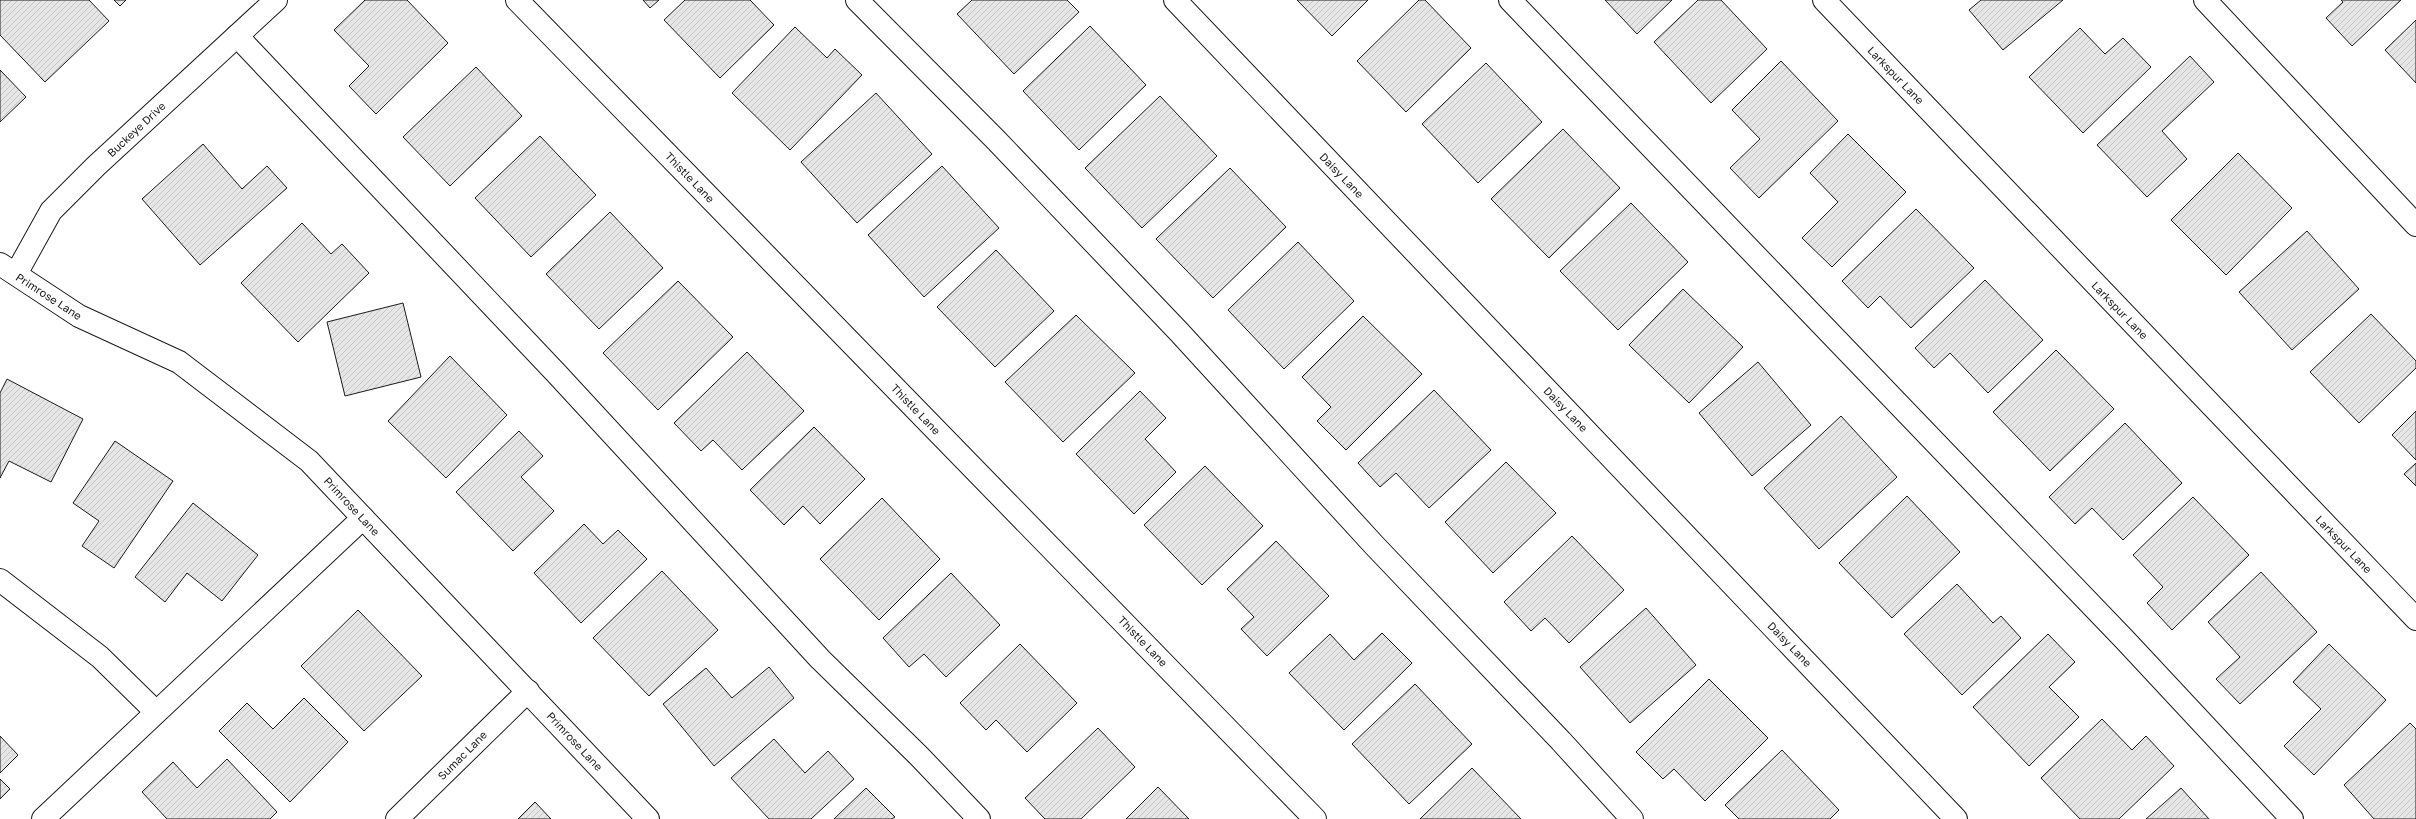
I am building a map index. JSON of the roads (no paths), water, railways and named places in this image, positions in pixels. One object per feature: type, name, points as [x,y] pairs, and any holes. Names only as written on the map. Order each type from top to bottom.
[{"type":"street","name":"Buckeye Drive","points":[[8,269],[51,211],[96,166],[276,0]]},
{"type":"street","name":"Thistle Lane","points":[[517,0],[1315,819]]},
{"type":"street","points":[[857,0],[998,141],[1180,333],[1369,540],[1561,741],[1632,819]]},
{"type":"street","name":"Daisy Lane","points":[[1175,0],[1956,819]]},
{"type":"street","points":[[1510,0],[2120,635],[2292,819]]},
{"type":"street","name":"Larkspur Lane","points":[[1824,0],[2416,619]]},
{"type":"street","points":[[2205,0],[2416,225]]},
{"type":"street","points":[[238,36],[557,374],[810,648],[919,756],[979,819]]},
{"type":"street","name":"Primrose Lane","points":[[8,269],[78,316],[179,362],[309,461],[648,819]]},
{"type":"street","points":[[43,819],[155,711],[363,518]]},
{"type":"street","points":[[0,580],[100,657],[155,711]]},
{"type":"street","name":"Sumac Lane","points":[[397,819],[528,691]]}]
